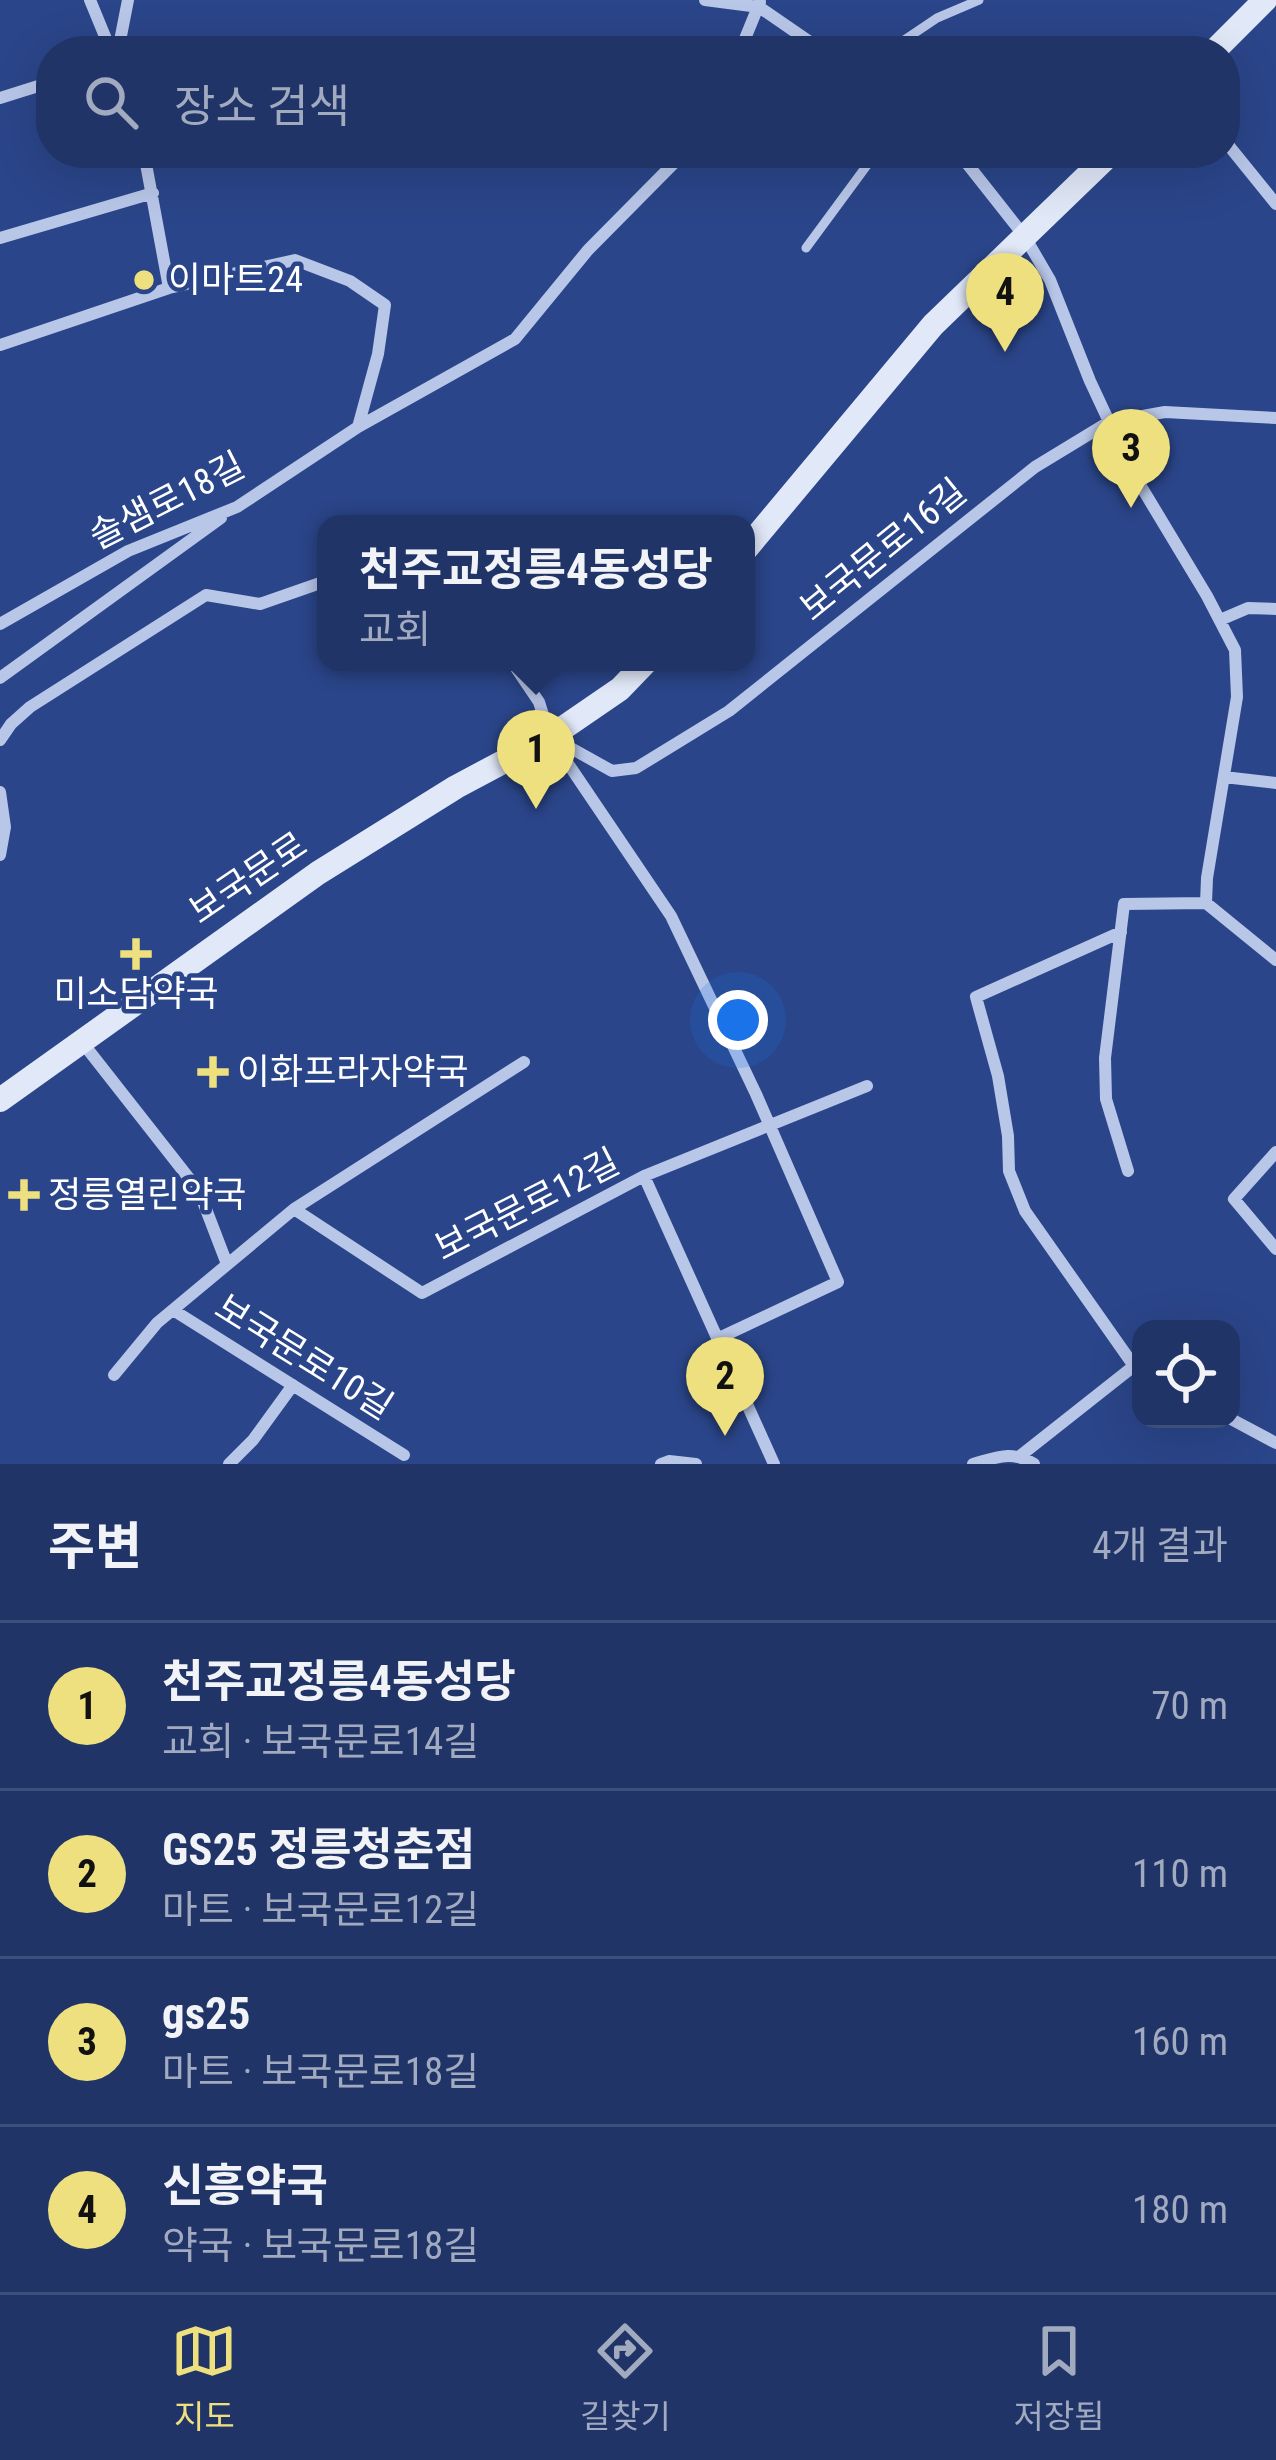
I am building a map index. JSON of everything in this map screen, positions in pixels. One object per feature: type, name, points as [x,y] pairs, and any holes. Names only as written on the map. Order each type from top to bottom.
[{"type":"main road","points":[[1229,36],[1264,0]]},
{"type":"main road","points":[[755,538],[933,326],[1095,168]]},
{"type":"main road","name":"보국문로","points":[[0,1100],[317,873],[456,787],[550,736],[620,689],[637,671]]},
{"type":"street","points":[[90,0],[107,36]]},
{"type":"street","points":[[118,36],[128,0]]},
{"type":"street","points":[[705,0],[762,6],[803,36]]},
{"type":"street","points":[[747,36],[762,6]]},
{"type":"street","points":[[0,98],[36,87]]},
{"type":"street","points":[[1240,159],[1276,203]]},
{"type":"street","points":[[147,168],[169,288]]},
{"type":"street","name":"솔샘로18길","points":[[0,623],[128,551],[237,507],[358,428],[515,339],[587,250],[668,168]]},
{"type":"street","points":[[970,168],[1024,237],[1050,280],[1133,473],[1235,650],[1237,697],[1205,903]]},
{"type":"street","points":[[0,238],[153,193]]},
{"type":"street","points":[[0,345],[169,288],[295,260],[350,281],[385,305],[378,354],[358,428]]},
{"type":"street","name":"보국문로16길","points":[[550,736],[612,771],[636,768],[729,711],[1035,467],[1109,422],[1165,412],[1276,418]]},
{"type":"street","points":[[0,678],[237,507]]},
{"type":"street","points":[[0,740],[30,707],[206,595],[260,604],[317,584]]},
{"type":"street","points":[[1220,620],[1248,608],[1276,610]]},
{"type":"street","points":[[518,671],[538,703],[550,736],[670,916],[838,1282],[717,1340]]},
{"type":"street","points":[[1224,777],[1276,783]]},
{"type":"street","points":[[0,792],[5,827],[0,855]]},
{"type":"street","points":[[1128,1171],[1106,1099],[1105,1058],[1124,904],[1205,903],[1276,960]]},
{"type":"street","points":[[1120,932],[976,997],[998,1076],[1009,1171],[1025,1211],[1132,1361]]},
{"type":"street","points":[[81,1041],[199,1191],[227,1264]]},
{"type":"street","points":[[114,1375],[157,1323],[294,1209],[524,1062]]},
{"type":"street","points":[[644,1176],[868,1086]]},
{"type":"street","points":[[1276,1152],[1234,1198],[1276,1249]]},
{"type":"street","name":"보국문로12길","points":[[294,1209],[422,1293],[644,1176],[774,1464]]},
{"type":"street","name":"보국문로10길","points":[[173,1310],[404,1455]]},
{"type":"street","points":[[1020,1456],[1132,1372]]},
{"type":"street","points":[[229,1464],[253,1441],[293,1385]]},
{"type":"street","points":[[1240,1424],[1276,1443]]},
{"type":"street","points":[[973,1464],[1001,1456],[1020,1456],[1034,1464]]},
{"type":"street","points":[[661,1464],[695,1464]]},
{"type":"lane","points":[[910,36],[979,0]]},
{"type":"lane","points":[[806,248],[865,168]]},
{"type":"place","name":"이마트24","points":[[144,280]]},
{"type":"place","name":"신흥약국","points":[[1005,352]]},
{"type":"place","name":"gs25","points":[[1131,508]]},
{"type":"place","name":"천주교정릉4동성당","points":[[536,809]]},
{"type":"place","name":"미소담약국","points":[[136,954]]},
{"type":"place","name":"이화프라자약국","points":[[213,1072]]},
{"type":"place","name":"정릉열린약국","points":[[24,1195]]},
{"type":"place","name":"GS25 정릉청춘점","points":[[725,1436]]}]
